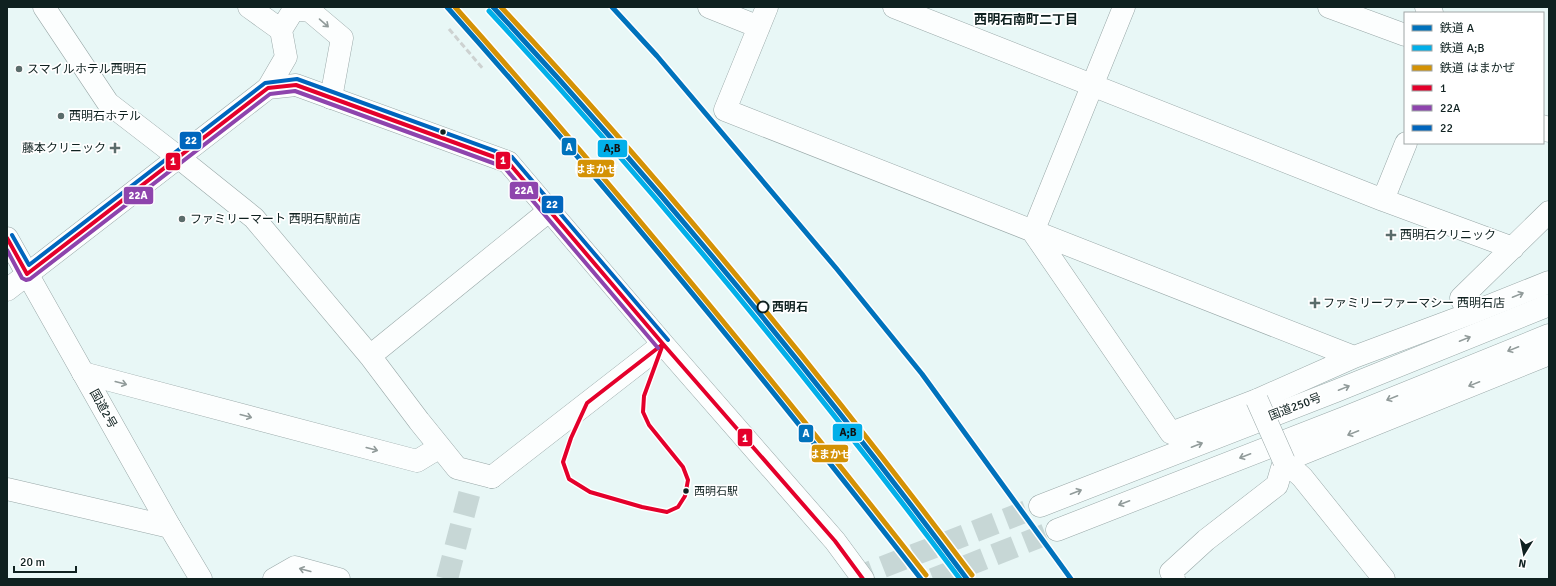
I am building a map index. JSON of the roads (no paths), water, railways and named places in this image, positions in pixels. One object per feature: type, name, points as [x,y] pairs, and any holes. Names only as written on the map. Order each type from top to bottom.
[{"type":"main road","points":[[44,7],[108,103],[254,218],[370,356],[457,468],[492,477],[663,344]]},
{"type":"main road","points":[[7,290],[268,88],[286,57],[280,30],[249,7]]},
{"type":"main road","points":[[709,7],[759,27]]},
{"type":"main road","points":[[767,7],[725,110],[1354,357]]},
{"type":"main road","points":[[894,7],[1383,200],[1513,248]]},
{"type":"main road","points":[[1033,232],[1124,7]]},
{"type":"main road","points":[[1329,7],[1404,35]]},
{"type":"main road","points":[[280,30],[294,9],[310,11],[342,38],[331,98]]},
{"type":"main road","points":[[268,88],[296,86],[508,162],[663,344],[835,541],[863,579]]},
{"type":"main road","points":[[1383,200],[1406,144]]},
{"type":"main road","points":[[370,356],[550,210]]},
{"type":"main road","points":[[1469,314],[1461,298],[1549,212]]},
{"type":"main road","points":[[1033,232],[1171,433],[1257,400],[1354,357],[1549,282]]},
{"type":"main road","name":"国道2号","points":[[7,238],[170,527],[201,579]]},
{"type":"main road","name":"国道250号","points":[[1040,506],[1336,391],[1549,305]]},
{"type":"main road","points":[[1057,530],[1344,418],[1549,335]]},
{"type":"main road","points":[[1284,461],[1549,354]]},
{"type":"main road","points":[[83,373],[417,461],[440,447]]},
{"type":"main road","points":[[1257,400],[1284,461],[1302,477],[1384,579]]},
{"type":"main road","points":[[1174,579],[1170,572],[1206,540],[1277,485],[1284,461]]},
{"type":"main road","points":[[7,489],[170,527]]},
{"type":"main road","points":[[274,579],[295,567],[339,579]]},
{"type":"tunnel","points":[[447,579],[475,472]]},
{"type":"tunnel","points":[[852,579],[1040,506]]},
{"type":"tunnel","points":[[933,579],[1057,530]]},
{"type":"railway","points":[[449,29],[484,70]]},
{"type":"rail line","name":"A","points":[[447,7],[509,77],[689,289],[806,433],[921,579]]},
{"type":"rail line","name":"はまかぜ","points":[[455,7],[516,76],[695,287],[926,575]]},
{"type":"rail line","name":"A","points":[[493,7],[618,145],[738,287],[797,359],[967,579]]},
{"type":"rail line","name":"はまかぜ","points":[[501,7],[625,144],[744,285],[860,428],[972,575]]},
{"type":"rail line","name":"A","points":[[612,7],[657,56],[836,268],[922,374],[1071,579]]},
{"type":"rail line","name":"A;B","points":[[489,11],[612,148],[732,289],[847,432],[960,579]]},
{"type":"place","name":"スマイルホテル西明石","points":[[19,69]]},
{"type":"place","name":"西明石ホテル","points":[[61,116]]},
{"type":"place","name":"藤本クリニック","points":[[115,148]]},
{"type":"place","name":"ファミリーマート 西明石駅前店","points":[[182,219]]},
{"type":"place","name":"西明石クリニック","points":[[1391,235]]},
{"type":"place","name":"ファミリーファーマシー 西明石店","points":[[1315,303]]},
{"type":"place","name":"西明石","points":[[763,307]]},
{"type":"place","name":"西明石駅","points":[[686,491]]},
{"type":"district","name":"西明石南町二丁目","points":[[1026,20]]}]
